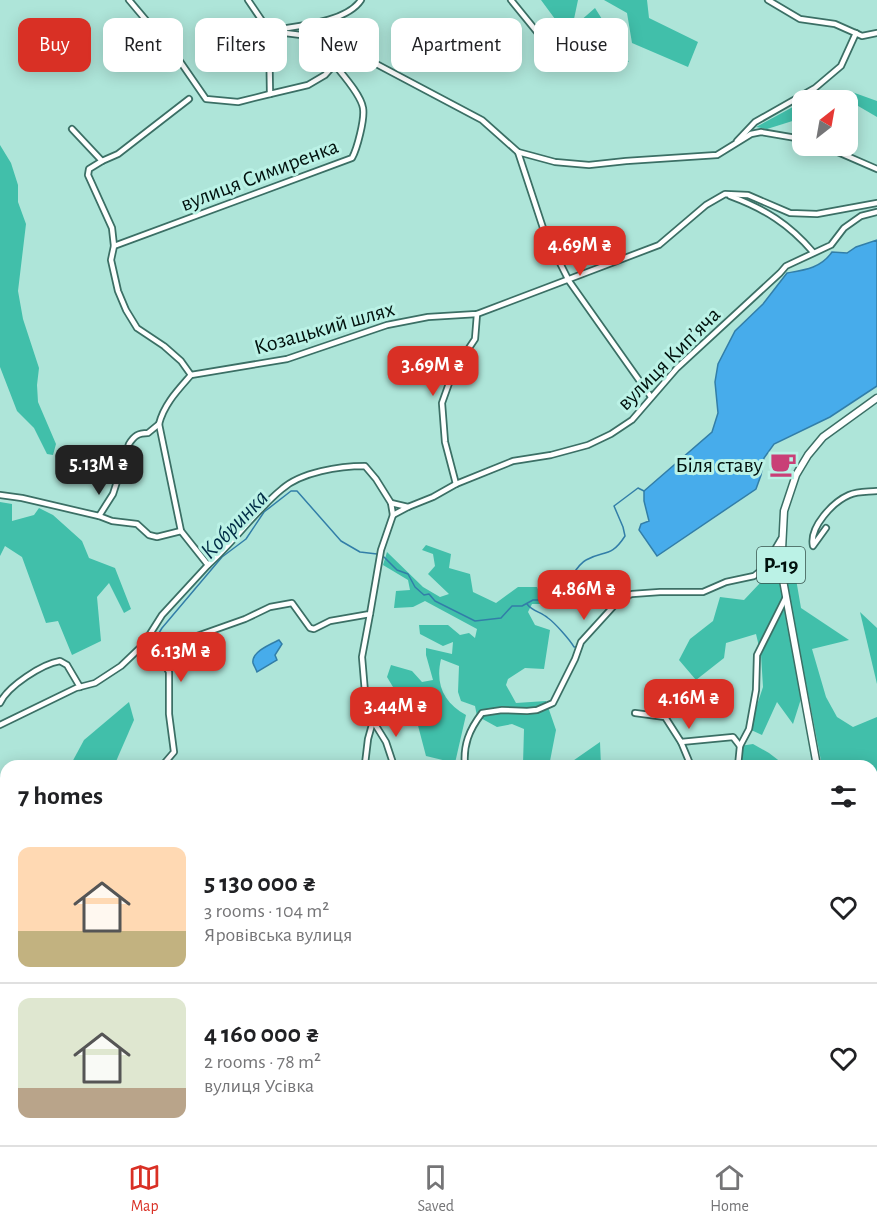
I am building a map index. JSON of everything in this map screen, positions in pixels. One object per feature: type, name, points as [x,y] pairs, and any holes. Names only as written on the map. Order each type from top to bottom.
[{"type":"main road","name":"Р-19","points":[[816,760],[781,569],[784,511],[796,475],[808,455],[823,437],[877,398]]},
{"type":"street","points":[[129,0],[177,57],[206,99],[238,102],[308,85],[328,72]]},
{"type":"street","points":[[248,0],[260,18]]},
{"type":"street","points":[[287,27],[335,18],[358,5],[361,0]]},
{"type":"street","points":[[511,0],[534,28]]},
{"type":"street","points":[[768,0],[800,19],[835,24],[862,36],[877,33]]},
{"type":"street","points":[[730,148],[755,122],[815,88],[841,66],[856,33]]},
{"type":"street","points":[[379,65],[482,120],[518,152],[555,162],[590,165],[626,160],[717,155],[751,134],[761,132],[792,137]]},
{"type":"street","points":[[270,72],[270,94]]},
{"type":"street","name":"вулиця Симиренка","points":[[114,246],[352,158],[357,148],[363,108],[352,86],[341,72]]},
{"type":"street","points":[[189,99],[118,154],[89,169],[88,175],[112,228],[114,246],[111,260],[118,291],[126,310],[137,328],[164,346],[181,361],[191,375],[169,401],[159,424],[181,531],[208,565]]},
{"type":"street","points":[[72,129],[102,161]]},
{"type":"street","points":[[518,152],[544,231],[569,281],[651,397]]},
{"type":"street","points":[[847,156],[877,169]]},
{"type":"street","points":[[725,194],[748,195],[790,213],[817,214],[877,203]]},
{"type":"street","points":[[725,194],[769,213],[797,234],[813,252]]},
{"type":"street","name":"Козацький шлях","points":[[191,375],[286,360],[398,323],[428,317],[477,314],[659,245],[706,205],[725,194]]},
{"type":"street","name":"вулиця Кипʼяча","points":[[393,515],[456,484],[513,461],[588,446],[611,434],[632,420],[677,368],[786,266],[831,245],[844,228],[861,216],[877,212]]},
{"type":"street","points":[[456,484],[445,442],[442,403],[453,372],[475,339],[477,314]]},
{"type":"street","points":[[99,516],[113,494],[129,444],[140,433],[148,433],[159,424]]},
{"type":"street","points":[[0,725],[80,687],[95,683],[121,666],[143,645],[162,615],[208,565],[230,546],[283,487],[321,471],[348,466],[365,466],[391,502],[393,515],[381,550],[362,657],[366,704],[386,742],[392,760]]},
{"type":"street","points":[[826,528],[813,546],[817,526],[831,508],[848,496],[861,491],[877,491]]},
{"type":"street","points":[[0,495],[22,498],[112,521],[137,524],[149,534],[157,537],[181,531]]},
{"type":"street","points":[[391,502],[408,507]]},
{"type":"street","points":[[464,760],[466,739],[473,724],[482,713],[502,710],[537,710],[553,703],[581,642],[621,598],[632,594],[660,591],[704,592],[726,582],[754,576],[764,568],[783,537]]},
{"type":"street","points":[[739,760],[740,746],[749,729],[756,690],[757,655],[786,597]]},
{"type":"street","points":[[143,645],[166,646],[270,608],[292,603],[310,628],[314,629],[330,621],[370,614]]},
{"type":"street","points":[[155,647],[169,672],[174,752],[167,760]]},
{"type":"street","points":[[0,703],[10,689],[50,663],[60,661],[67,665],[80,687]]},
{"type":"street","points":[[635,714],[664,717],[681,742],[688,760]]},
{"type":"street","points":[[365,760],[373,721]]},
{"type":"street","points":[[681,742],[733,737],[740,746]]},
{"type":"green space","points":[[541,0],[578,0],[574,18],[554,18]]},
{"type":"green space","points":[[604,0],[647,0],[649,18],[698,42],[688,67],[632,43],[627,13]]},
{"type":"green space","points":[[595,8],[601,18],[584,18]]},
{"type":"green space","points":[[858,94],[877,101],[877,117],[858,106]]},
{"type":"green space","points":[[792,107],[792,121],[767,129],[756,127]]},
{"type":"green space","points":[[0,145],[11,163],[18,185],[18,202],[26,224],[18,291],[23,319],[39,368],[38,402],[56,444],[53,455],[47,454],[34,428],[17,411],[0,367]]},
{"type":"green space","points":[[0,502],[12,504],[12,521],[34,515],[39,508],[53,515],[82,541],[89,558],[115,568],[131,609],[124,613],[109,583],[97,597],[101,641],[72,655],[58,621],[46,623],[22,557],[5,546],[0,556]]},
{"type":"green space","points":[[426,545],[451,554],[449,568],[470,574],[473,592],[496,603],[518,587],[537,587],[541,596],[555,587],[566,592],[562,600],[546,604],[532,604],[528,612],[535,625],[550,630],[544,669],[525,668],[508,679],[506,685],[516,703],[546,701],[556,730],[550,760],[523,760],[524,729],[512,724],[497,727],[477,716],[475,706],[461,701],[458,692],[459,666],[441,659],[439,677],[443,692],[452,705],[466,715],[456,760],[426,756],[411,699],[393,687],[387,677],[391,665],[412,671],[422,682],[433,680],[426,648],[452,654],[453,642],[443,646],[420,634],[419,625],[448,625],[460,635],[469,633],[475,638],[477,629],[425,601],[413,607],[394,608],[396,591],[410,590],[408,580],[383,565],[387,552],[423,587],[440,597],[449,594],[428,574],[435,566],[433,554],[422,550]]},
{"type":"green space","points":[[791,550],[801,608],[849,640],[812,649],[826,697],[837,717],[853,727],[877,717],[877,760],[821,760],[806,683],[793,724],[777,702],[762,735],[749,729],[763,687],[761,655],[756,634],[726,643],[724,658],[696,680],[679,660],[690,639],[713,621],[720,597],[744,600]]},
{"type":"green space","points":[[860,612],[877,628],[877,684]]},
{"type":"green space","points":[[129,702],[134,720],[117,760],[73,760],[84,740]]},
{"type":"green space","points":[[600,742],[601,760],[574,760]]},
{"type":"green space","points":[[753,744],[778,760],[739,760],[740,746]]},
{"type":"water","points":[[877,240],[877,386],[830,417],[774,444],[764,458],[756,489],[657,556],[639,530],[641,524],[649,521],[644,491],[712,432],[718,413],[715,382],[718,364],[735,331],[763,304],[787,273],[818,265],[832,252],[847,253],[856,247]]},
{"type":"water","points":[[279,640],[282,644],[275,655],[277,660],[257,672],[253,663],[255,655]]},
{"type":"waterway","name":"Кобринка","points":[[384,557],[397,570],[408,574],[415,587],[424,595],[429,594],[435,601],[475,621],[501,618],[512,606],[522,606],[533,600],[547,600],[553,595],[561,594],[583,562],[616,548],[625,536],[614,506],[638,488],[644,491]]},
{"type":"waterway","name":"Кобринка","points":[[154,641],[162,628],[222,557],[246,539],[264,512],[291,491],[297,491],[341,541],[360,552],[377,554]]},
{"type":"waterway","points":[[527,604],[551,620],[576,647]]},
{"type":"place","name":"Біля ставу","points":[[783,464]]}]
